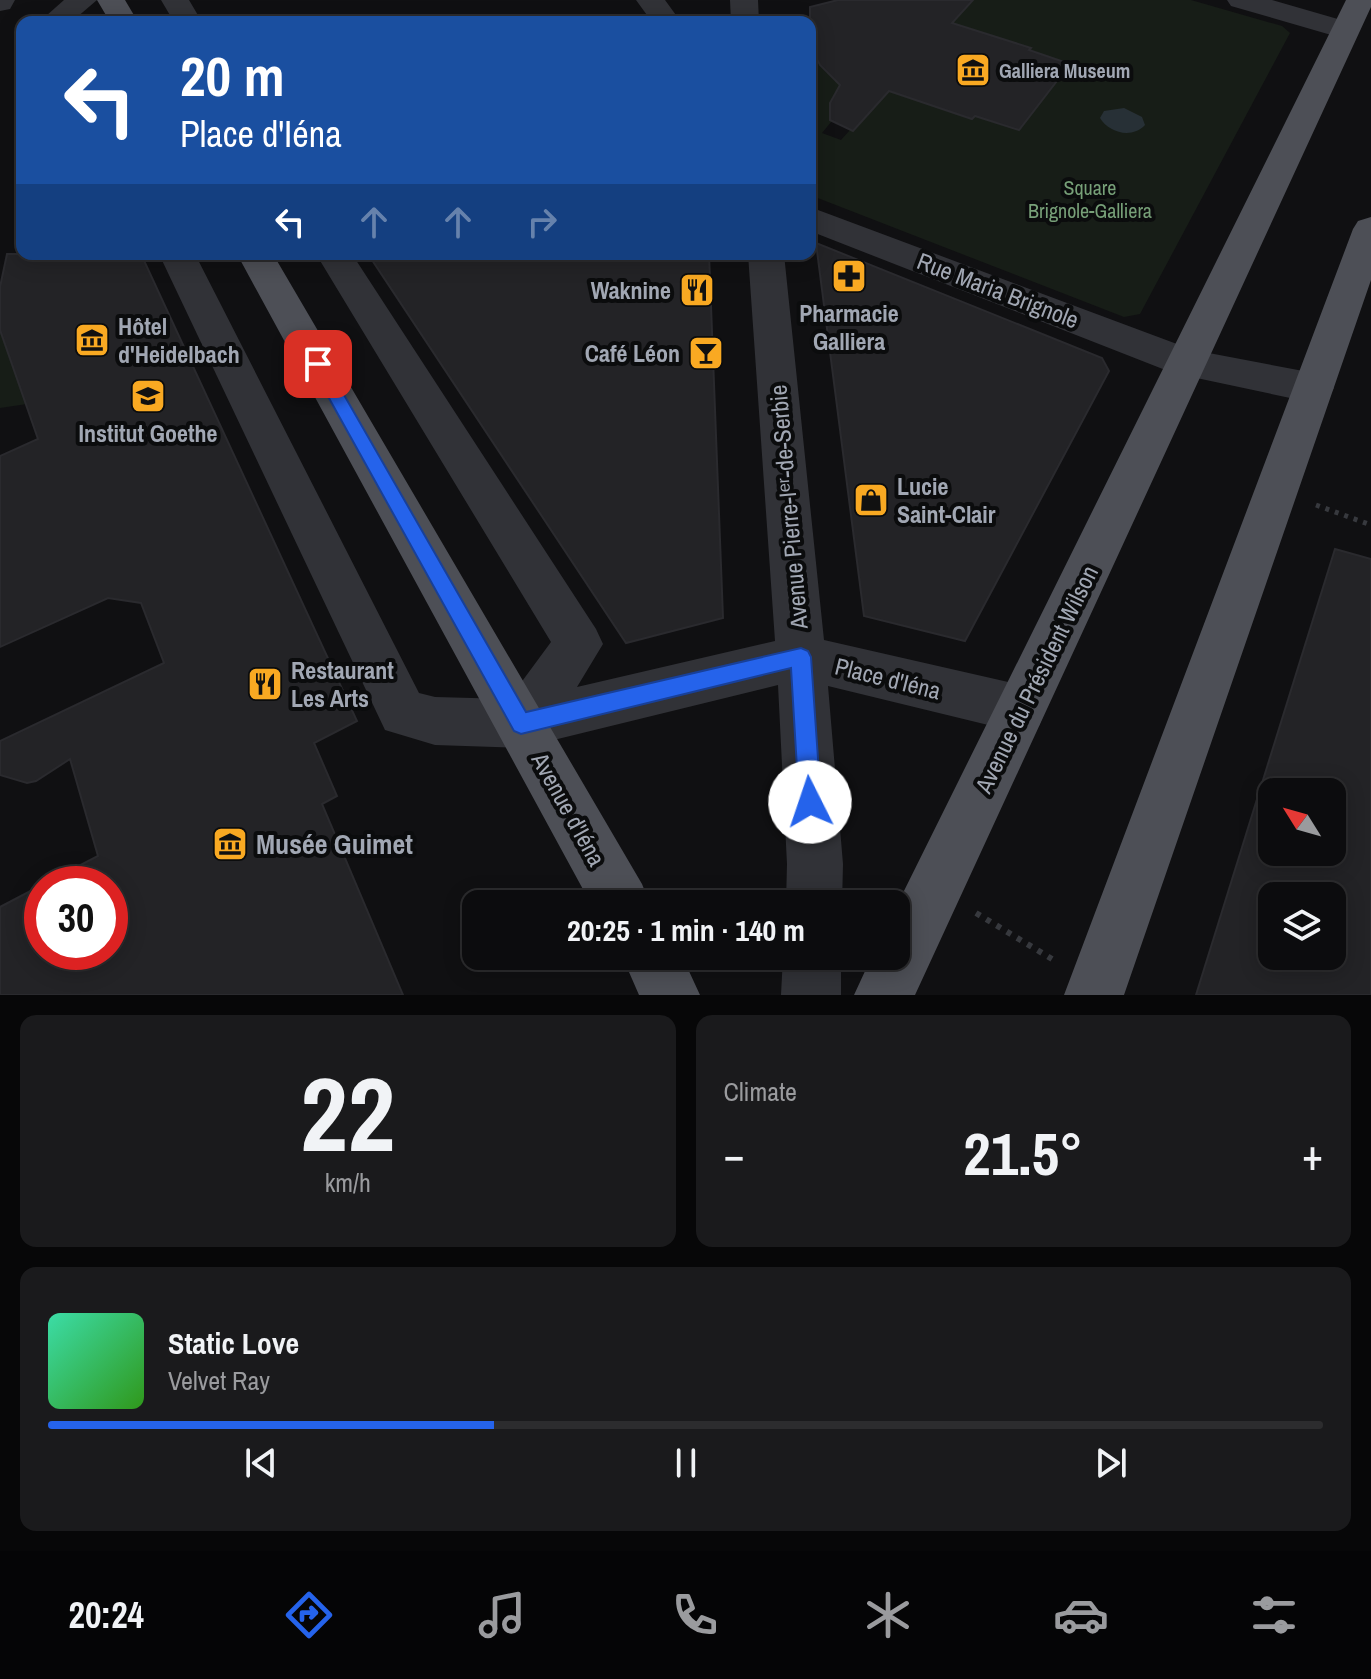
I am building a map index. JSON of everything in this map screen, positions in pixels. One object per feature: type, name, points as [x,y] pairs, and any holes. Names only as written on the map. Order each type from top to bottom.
[{"type":"main road","name":"Avenue du Président Wilson","points":[[884,995],[1352,15]]},
{"type":"main road","points":[[1094,995],[1370,233]]},
{"type":"main road","name":"Avenue d'Iéna","points":[[258,260],[614,890]]},
{"type":"main road","points":[[658,970],[670,995]]},
{"type":"street","points":[[60,16],[83,0]]},
{"type":"street","points":[[650,0],[662,16]]},
{"type":"street","points":[[1241,0],[1352,15]]},
{"type":"street","name":"Rue Maria Brignole","points":[[816,220],[1187,363]]},
{"type":"street","name":"Place d'Iéna","points":[[180,260],[403,713],[435,721],[521,724],[801,657],[1021,709]]},
{"type":"street","points":[[338,260],[579,644],[521,724]]},
{"type":"street","name":"Avenue Pierre-Iᵉʳ-de-Serbie","points":[[767,260],[801,657],[814,890]]},
{"type":"street","points":[[1187,363],[1314,388]]},
{"type":"street","points":[[811,995],[812,970]]},
{"type":"path","points":[[1303,498],[1371,525]]},
{"type":"path","points":[[972,910],[1052,959]]},
{"type":"green space","name":"Square Brignole-Galliera","points":[[973,0],[1191,0],[1282,26],[1290,33],[1140,314],[1124,317],[816,197],[816,58],[837,78],[854,86],[831,100],[830,107],[836,116],[822,133],[841,140],[850,130],[854,131],[890,87],[916,100],[972,119],[975,116],[1019,130],[1068,65],[1029,50],[1030,47],[947,25]]},
{"type":"green space","points":[[0,325],[27,404],[0,408]]},
{"type":"shaded area","points":[[1124,108],[1142,117],[1145,125],[1127,133],[1109,127],[1100,118],[1104,111]]},
{"type":"building","name":"Galliera Museum","points":[[838,0],[973,0],[952,23],[1070,64],[1019,130],[975,116],[972,119],[889,91],[853,131],[830,120],[830,103],[840,85],[816,57],[816,16],[810,16],[810,7]]},
{"type":"building","points":[[816,243],[1102,358],[1109,371],[965,641],[864,616]]},
{"type":"building","points":[[7,254],[16,254],[16,260],[144,260],[357,721],[314,743],[337,796],[322,804],[403,995],[0,995],[0,907],[24,894],[24,970],[128,970],[128,866],[79,866],[98,856],[70,759],[36,781],[27,783],[0,775],[0,741],[164,663],[141,603],[108,598],[0,647],[0,456],[38,439],[0,330],[0,287]]},
{"type":"building","points":[[372,260],[709,260],[723,618],[626,643]]},
{"type":"building","points":[[1335,549],[1371,559],[1371,995],[1196,995],[1258,796],[1258,866],[1346,866],[1346,778],[1264,778]]},
{"type":"place","name":"Galliera Museum","points":[[973,70]]},
{"type":"place","name":"Pharmacie Galliera","points":[[849,276]]},
{"type":"place","name":"Waknine","points":[[697,290]]},
{"type":"place","name":"Hôtel d'Heidelbach","points":[[92,340]]},
{"type":"place","name":"Café Léon","points":[[706,353]]},
{"type":"place","name":"Institut Goethe","points":[[148,396]]},
{"type":"place","name":"Lucie Saint-Clair","points":[[871,500]]},
{"type":"place","name":"Restaurant Les Arts","points":[[265,684]]},
{"type":"place","name":"Musée Guimet","points":[[230,844]]},
{"type":"route","points":[[318,364],[521,724],[801,657],[810,802]]}]
